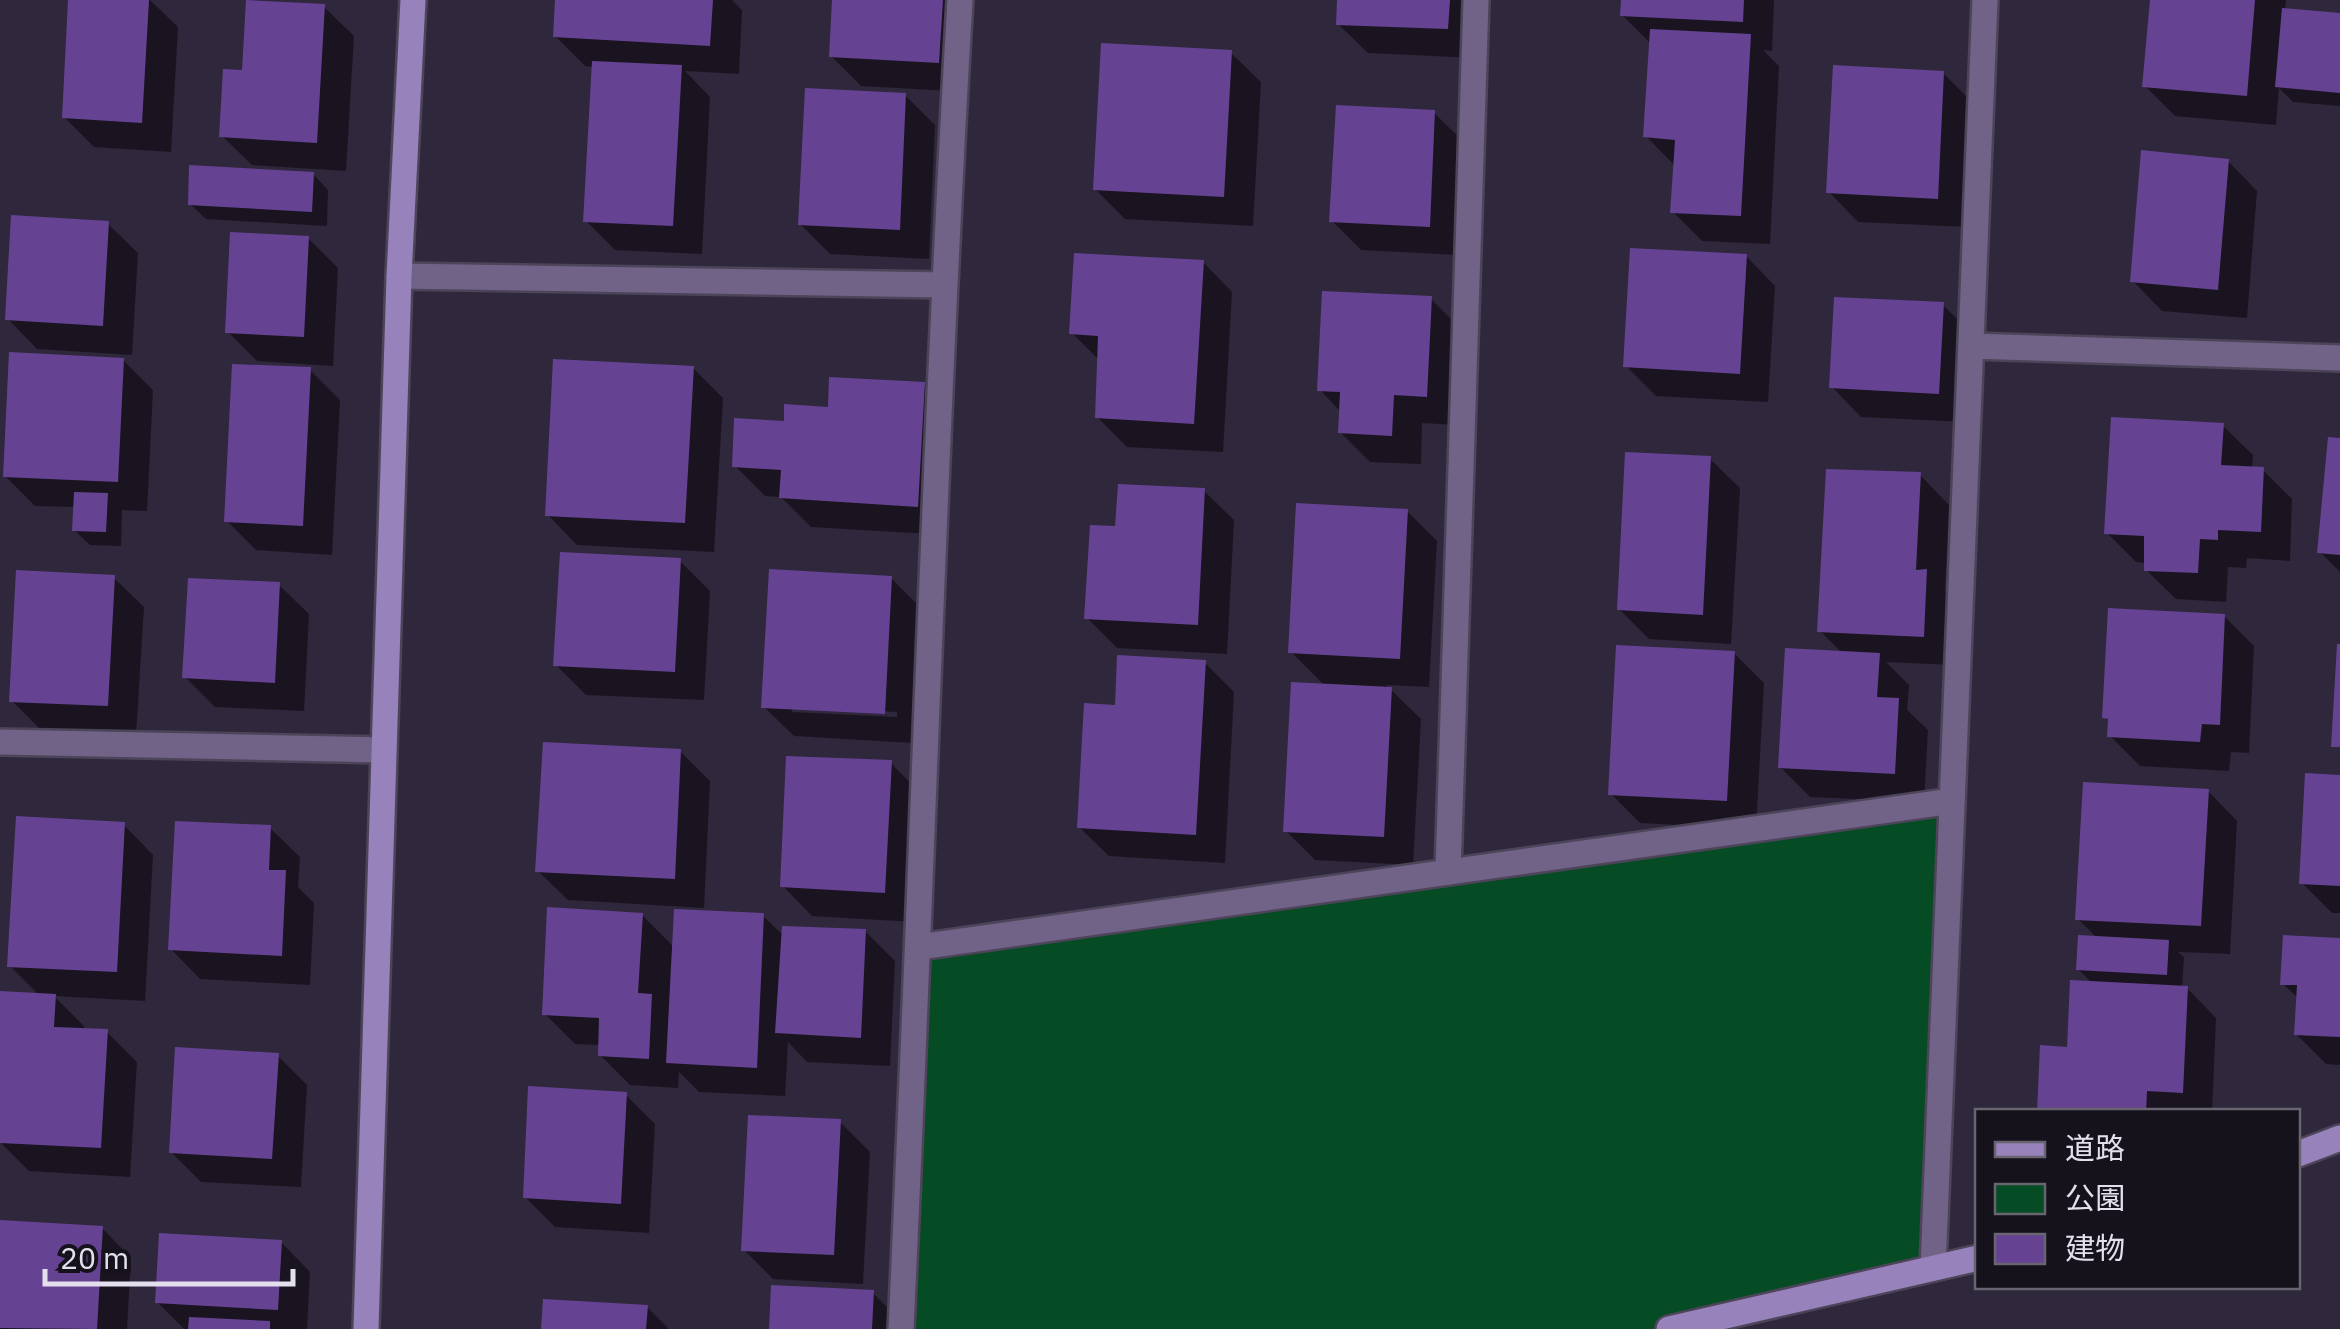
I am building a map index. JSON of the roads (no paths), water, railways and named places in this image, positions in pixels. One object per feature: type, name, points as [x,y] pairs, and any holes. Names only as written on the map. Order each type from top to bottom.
[{"type":"street","points":[[366,1329],[399,276],[413,0]]},
{"type":"street","points":[[901,1329],[944,285],[960,0]]},
{"type":"street","points":[[1448,872],[1476,0]]},
{"type":"street","points":[[1933,1268],[1986,0]]},
{"type":"street","points":[[399,276],[944,285]]},
{"type":"street","points":[[1971,346],[2340,358]]},
{"type":"street","points":[[0,742],[384,750]]},
{"type":"street","points":[[919,948],[1952,801]]},
{"type":"street","points":[[2300,1153],[2340,1138]]},
{"type":"street","points":[[1669,1329],[1975,1259]]}]
